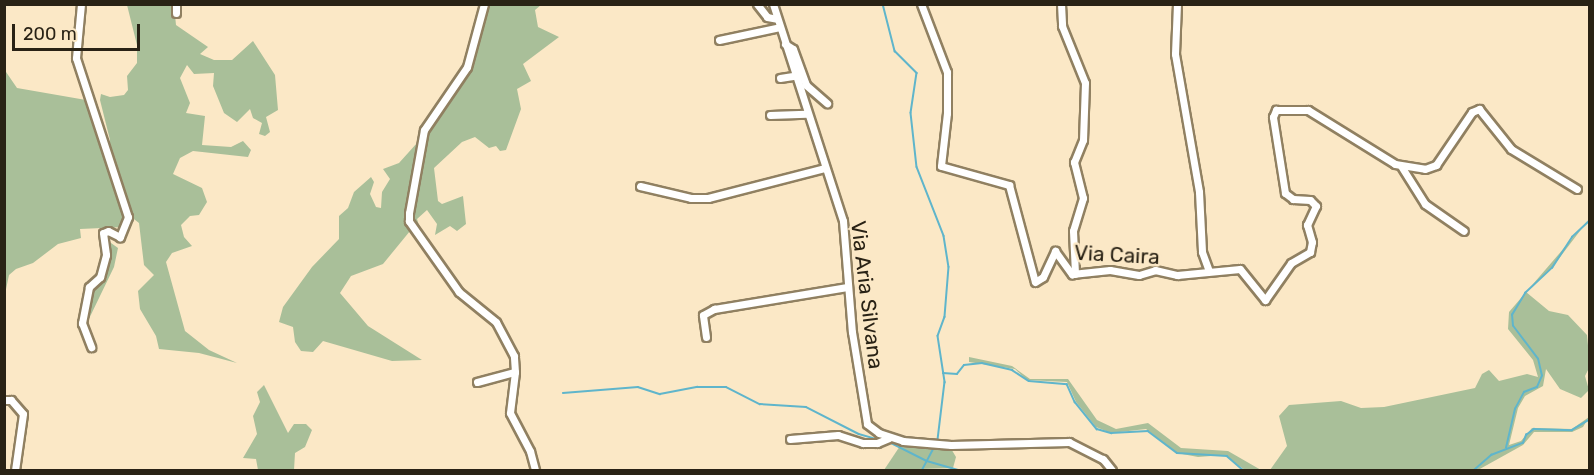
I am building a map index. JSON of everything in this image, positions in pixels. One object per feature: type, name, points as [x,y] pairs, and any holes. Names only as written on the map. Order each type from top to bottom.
[{"type":"street","points":[[81,4],[76,58],[128,217],[120,237],[108,231],[103,233],[106,255],[100,277],[89,287],[82,323],[91,347]]},
{"type":"street","points":[[484,4],[467,67],[423,130],[417,152],[409,221],[459,292],[496,322],[514,356],[515,372],[510,413],[527,445],[535,471]]},
{"type":"street","points":[[757,4],[767,17],[778,23]]},
{"type":"street","name":"Via Aria Silvana","points":[[773,4],[793,75],[843,221],[848,287],[864,417],[870,427],[889,438],[951,445],[1069,442],[1103,459],[1112,471]]},
{"type":"street","name":"Via Caira","points":[[921,4],[947,72],[941,166],[1009,185],[1032,261],[1033,281],[1043,277],[1055,251],[1066,271],[1075,274],[1110,270],[1139,275],[1155,270],[1177,275],[1241,270],[1264,301],[1291,263],[1306,257],[1311,249],[1307,225],[1315,205],[1310,200],[1291,198],[1285,193],[1275,110],[1308,110],[1401,166],[1425,204],[1464,231]]},
{"type":"street","points":[[1061,4],[1062,26],[1085,83],[1083,140],[1074,162],[1083,198],[1073,231],[1075,274]]},
{"type":"street","points":[[1177,4],[1175,54],[1199,192],[1202,252],[1209,272]]},
{"type":"street","points":[[719,40],[778,23]]},
{"type":"street","name":"Via Aria Silvana","points":[[785,44],[793,49],[806,85],[827,103]]},
{"type":"street","points":[[780,78],[793,75]]},
{"type":"street","name":"Via Caira","points":[[1401,166],[1434,167],[1472,112],[1479,109],[1511,149],[1577,189]]},
{"type":"street","points":[[770,115],[806,114]]},
{"type":"street","points":[[640,186],[691,198],[708,198],[825,168]]},
{"type":"street","points":[[706,337],[703,315],[714,309],[848,287]]},
{"type":"street","points":[[477,382],[515,372]]},
{"type":"street","points":[[4,400],[11,400],[23,414],[15,471]]},
{"type":"street","name":"Via Aria Silvana","points":[[790,439],[838,435],[877,443],[889,438]]},
{"type":"green space","points":[[486,4],[541,5],[535,10],[538,27],[559,37],[523,64],[531,81],[517,89],[521,109],[506,150],[500,151],[496,146],[489,148],[475,137],[462,142],[434,168],[438,201],[442,204],[463,196],[466,224],[457,231],[450,226],[435,235],[437,224],[427,210],[417,219],[423,238],[412,224],[411,203],[427,132],[466,75]]},
{"type":"green space","points":[[127,5],[174,5],[176,25],[208,47],[200,54],[214,60],[232,60],[253,41],[275,75],[278,110],[266,117],[270,132],[265,136],[259,134],[262,123],[253,118],[250,109],[237,122],[224,113],[213,86],[214,73],[194,74],[187,65],[180,78],[190,103],[186,113],[205,116],[202,145],[231,147],[243,141],[251,150],[248,157],[193,151],[180,158],[173,174],[202,188],[207,202],[199,215],[190,216],[181,225],[184,237],[192,246],[172,253],[166,262],[185,331],[209,350],[237,363],[199,353],[159,349],[156,336],[140,309],[138,291],[154,275],[144,265],[139,223],[130,216],[108,160],[110,140],[100,100],[101,94],[110,97],[124,95],[128,90],[127,76],[137,63],[137,45]]},
{"type":"green space","points":[[4,69],[17,88],[86,100],[126,209],[124,227],[80,229],[81,238],[58,244],[33,263],[16,269],[9,275],[5,294]]},
{"type":"green space","points":[[417,143],[407,213],[410,231],[383,264],[351,276],[340,293],[368,326],[422,360],[392,361],[323,341],[313,352],[301,351],[295,342],[293,327],[279,322],[283,307],[312,267],[339,239],[339,216],[348,208],[354,192],[371,177],[374,182],[370,194],[376,207],[381,208],[382,192],[390,179],[383,169],[399,163]]},
{"type":"green space","points":[[1589,219],[1551,269],[1527,291]]},
{"type":"green space","points":[[111,243],[118,248],[114,267],[85,327],[89,296],[99,282],[107,244]]},
{"type":"green space","points":[[1526,292],[1549,311],[1568,315],[1587,335],[1590,366],[1585,376],[1589,390],[1581,398],[1560,389],[1546,369],[1543,386],[1525,396],[1518,408],[1509,445],[1521,441],[1532,428],[1572,429],[1589,417],[1583,427],[1572,432],[1534,432],[1523,445],[1478,470],[1270,470],[1287,446],[1279,416],[1289,405],[1341,401],[1361,408],[1384,407],[1475,388],[1482,374],[1489,370],[1499,381],[1527,374],[1538,377],[1533,360],[1508,329],[1509,312]]},
{"type":"green space","points":[[969,357],[1012,366],[1030,379],[1068,379],[1097,420],[1116,429],[1148,423],[1181,448],[1228,451],[1261,470],[1245,470],[1224,455],[1198,457],[1177,453],[1146,429],[1111,433],[1096,427],[1076,402],[1067,382],[1027,380],[1015,369],[969,362]]},
{"type":"green space","points":[[264,385],[288,433],[294,424],[306,424],[312,430],[305,447],[295,453],[294,470],[258,470],[256,459],[243,458],[257,434],[253,416],[260,402],[257,392]]},
{"type":"green space","points":[[902,443],[950,447],[956,457],[953,468],[884,470]]},
{"type":"waterway","points":[[883,4],[895,51],[917,73],[911,113],[917,167],[944,236],[949,267],[945,317],[938,336],[945,382],[938,440]]},
{"type":"waterway","points":[[1506,448],[1515,409],[1524,392],[1537,387],[1542,376],[1538,359],[1513,326],[1512,315],[1525,293],[1552,268],[1572,237],[1590,220]]},
{"type":"waterway","points":[[943,373],[957,374],[964,365],[982,363],[1012,370],[1029,381],[1067,384],[1075,402],[1097,429],[1111,433],[1148,431],[1177,453],[1227,456],[1243,470]]},
{"type":"waterway","points":[[563,393],[638,387],[660,394],[697,387],[726,387],[760,404],[806,407],[859,434],[877,439]]},
{"type":"waterway","points":[[1474,470],[1491,455],[1523,443],[1526,435],[1534,429],[1572,430],[1590,419]]},
{"type":"waterway","points":[[889,442],[927,461],[959,470]]},
{"type":"waterway","points":[[922,470],[934,447]]}]
